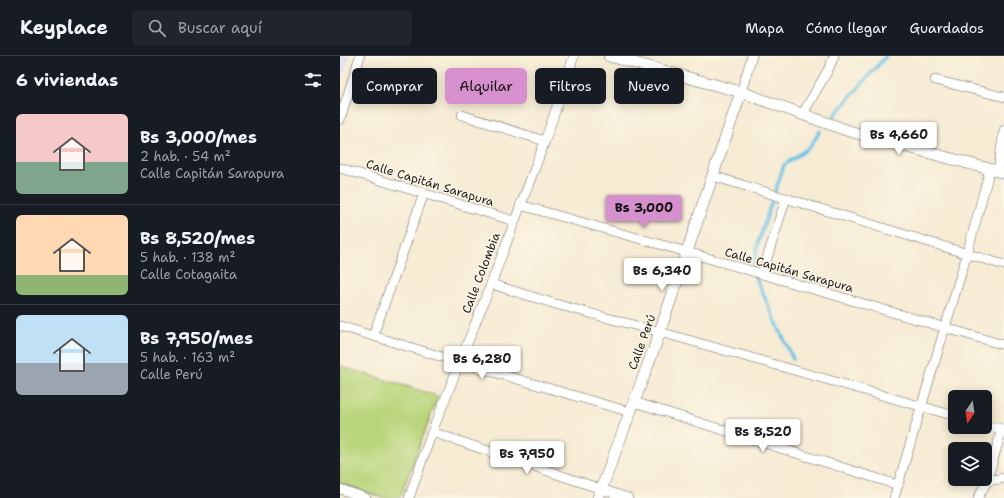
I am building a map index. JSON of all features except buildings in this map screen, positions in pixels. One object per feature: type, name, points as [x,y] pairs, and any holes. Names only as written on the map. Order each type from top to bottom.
[{"type":"street","points":[[340,120],[360,56]]},
{"type":"street","name":"Calle Colombia","points":[[409,498],[432,432],[491,284],[574,56]]},
{"type":"street","points":[[609,56],[741,92],[849,131],[997,171]]},
{"type":"street","name":"Calle Perú","points":[[600,494],[660,332],[752,56]]},
{"type":"street","points":[[802,115],[828,70],[834,56]]},
{"type":"street","points":[[935,80],[1004,97]]},
{"type":"street","points":[[462,115],[544,141]]},
{"type":"street","points":[[894,498],[967,254],[997,171],[1004,130]]},
{"type":"street","name":"Calle Capitán Sarapura","points":[[340,168],[514,221]]},
{"type":"street","points":[[713,176],[1004,265]]},
{"type":"street","points":[[373,336],[424,193]]},
{"type":"street","points":[[762,274],[786,198]]},
{"type":"street","name":"Calle Capitán Sarapura","points":[[520,205],[687,252],[1004,345]]},
{"type":"street","points":[[491,284],[559,305],[660,332],[948,414]]},
{"type":"street","points":[[340,326],[459,362],[632,407],[898,485]]},
{"type":"street","points":[[992,427],[1002,429],[992,464]]},
{"type":"street","points":[[432,432],[600,494],[628,498]]},
{"type":"street","points":[[992,480],[1004,478]]},
{"type":"street","points":[[978,498],[984,486]]},
{"type":"street","points":[[340,489],[366,498]]},
{"type":"shaded area","points":[[340,56],[350,56],[344,74],[340,73]]},
{"type":"green space","points":[[340,366],[438,396],[400,498],[383,498],[340,483]]},
{"type":"waterway","points":[[834,116],[886,56]]},
{"type":"waterway","points":[[793,359],[753,272],[758,243],[784,165],[810,147],[820,131]]}]
